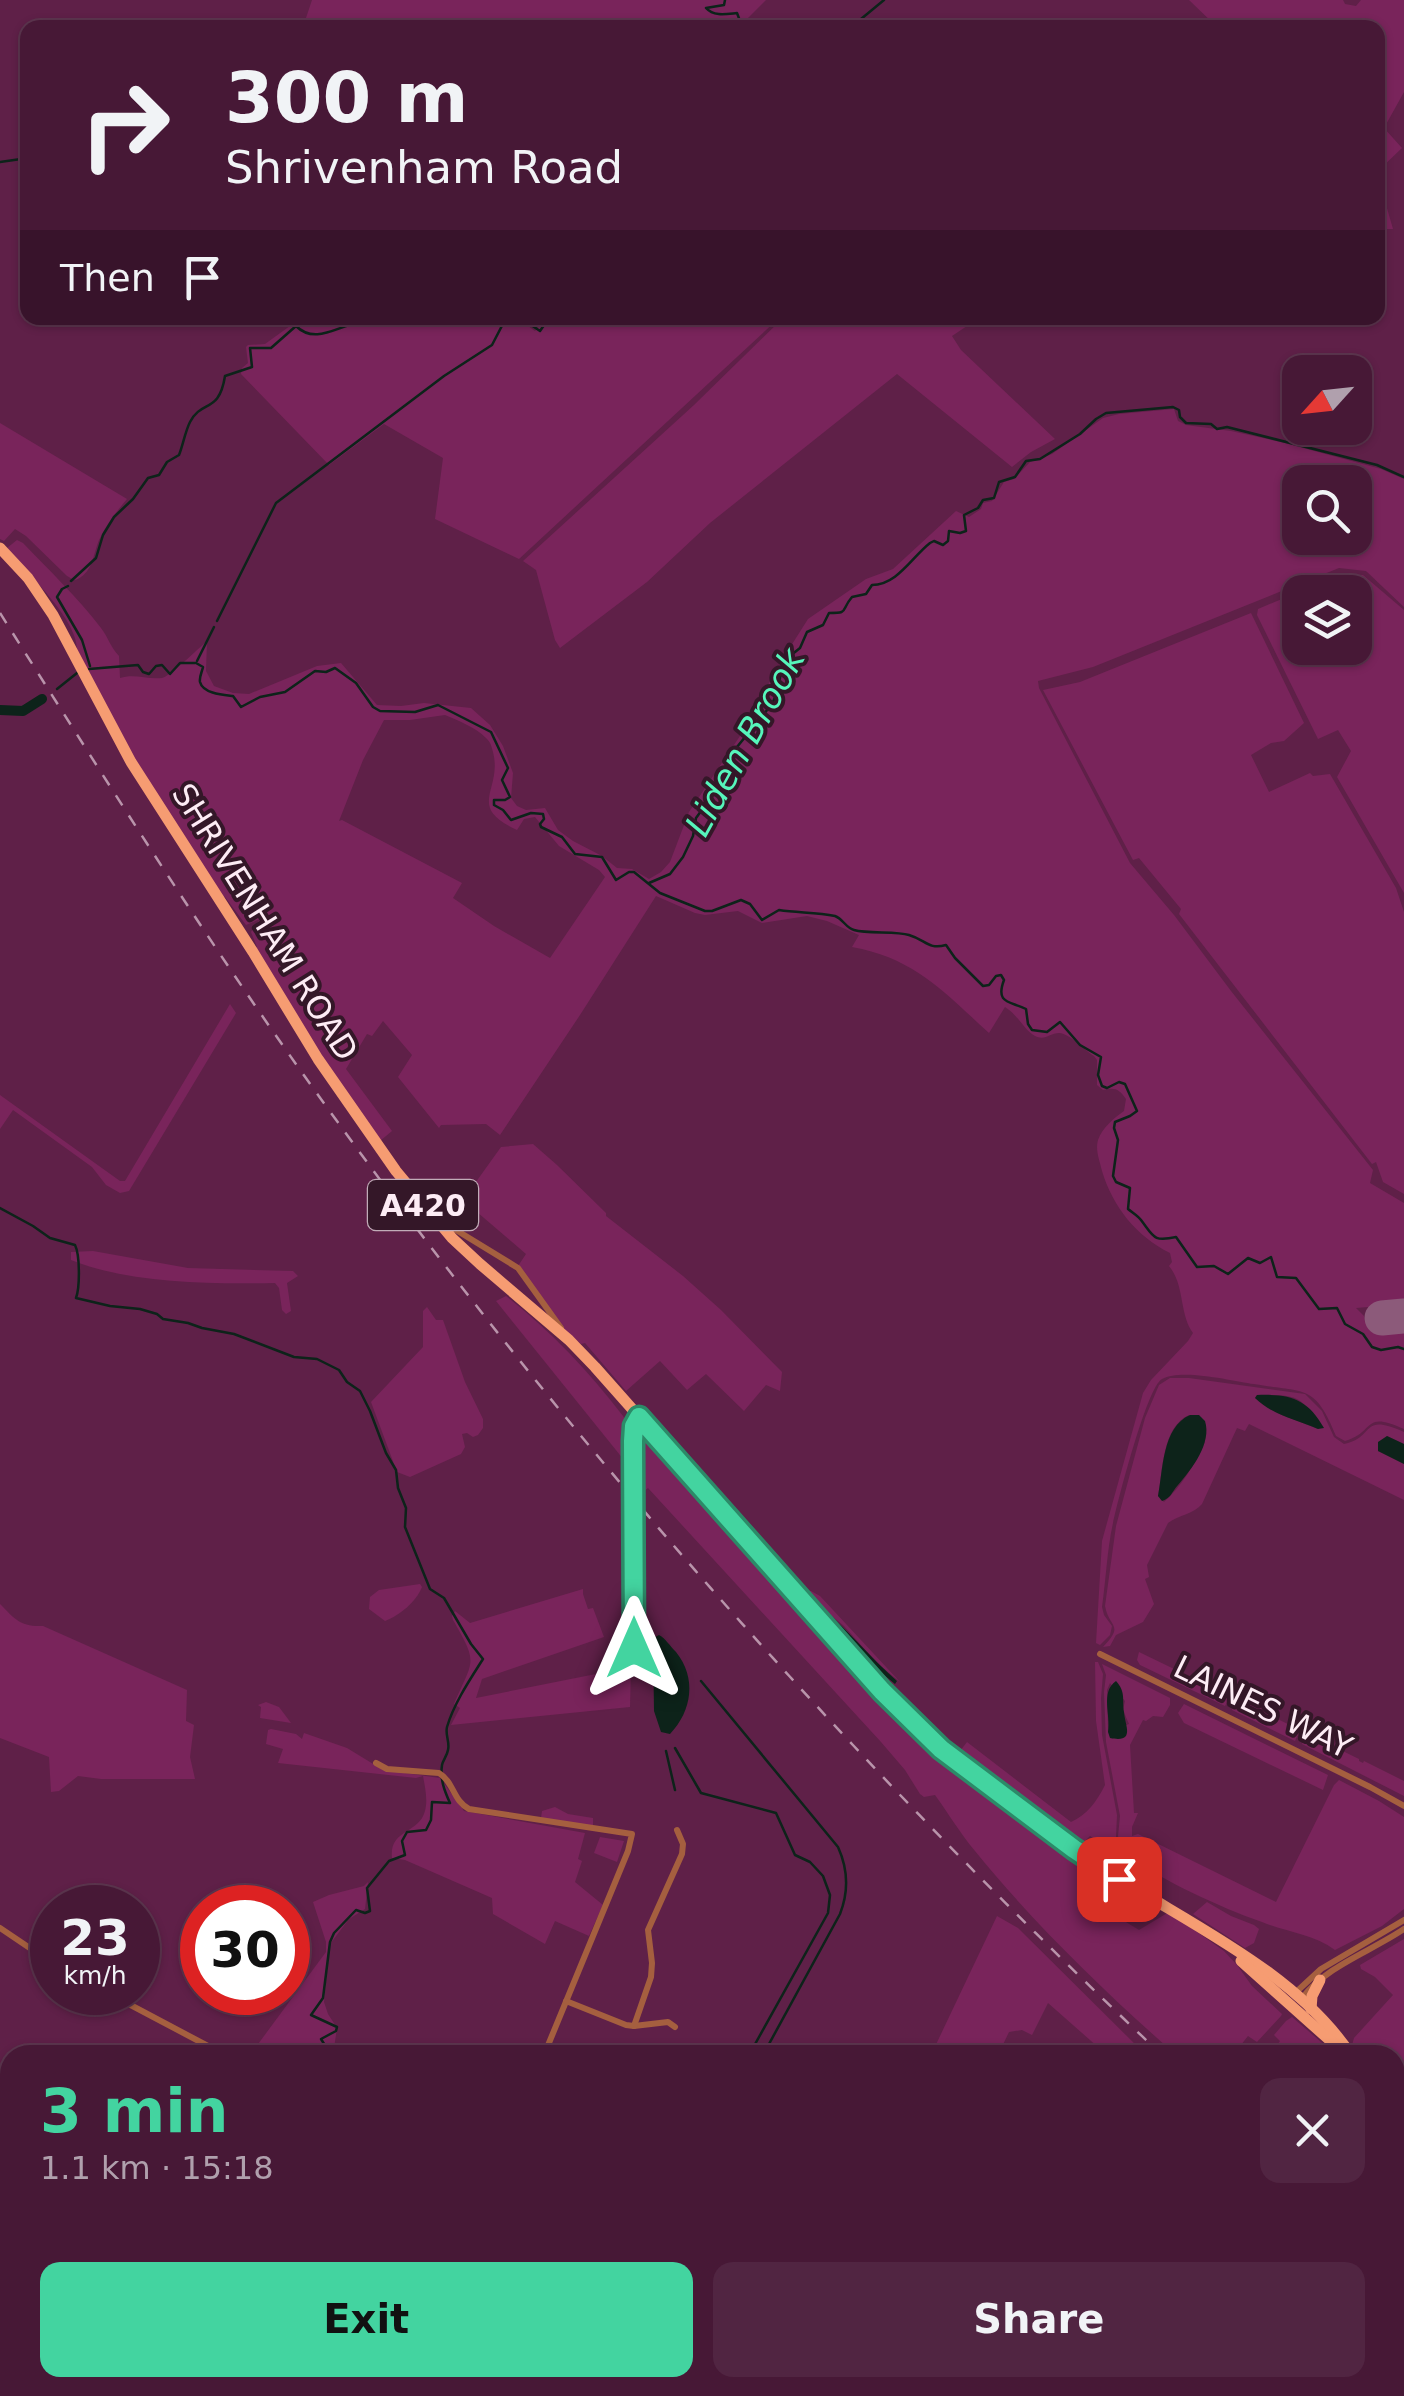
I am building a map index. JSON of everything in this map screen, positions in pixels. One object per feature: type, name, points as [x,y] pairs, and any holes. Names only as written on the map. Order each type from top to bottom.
[{"type":"highway","name":"A420","points":[[0,548],[40,595],[69,645]]},
{"type":"highway","name":"A420","points":[[0,556],[69,645]]},
{"type":"highway","name":"SHRIVENHAM ROAD","points":[[69,645],[131,762],[318,1059],[396,1171],[433,1216],[480,1264],[596,1366],[920,1730],[1086,1858],[1250,1960],[1338,2045]]},
{"type":"highway","points":[[1311,2009],[1320,1980]]},
{"type":"highway","name":"SHRIVENHAM ROAD","points":[[1296,2001],[1311,2009],[1343,2045]]},
{"type":"street","name":"SHRIVENHAM ROAD","points":[[433,1216],[514,1265],[564,1336]]},
{"type":"street","points":[[634,1648],[633,1441],[639,1417]]},
{"type":"street","name":"LAINES WAY","points":[[1100,1654],[1404,1806]]},
{"type":"street","points":[[376,1763],[387,1769],[442,1774],[458,1800],[469,1808],[632,1834],[548,2045]]},
{"type":"street","points":[[634,2026],[651,1977],[648,1930],[682,1854],[683,1844],[677,1830]]},
{"type":"street","points":[[1296,2001],[1308,1980],[1404,1920]]},
{"type":"street","points":[[0,1928],[30,1948]]},
{"type":"street","points":[[1296,2001],[1335,1969],[1404,1929]]},
{"type":"street","points":[[566,2001],[620,2024],[668,2022],[675,2027]]},
{"type":"street","points":[[149,2015],[206,2045]]},
{"type":"shaded area","points":[[312,0],[766,0],[746,20],[305,20]]},
{"type":"shaded area","points":[[1189,0],[1343,0],[1356,6],[1361,0],[1404,0],[1404,92],[1385,126],[1385,20],[1210,20]]},
{"type":"shaded area","points":[[1385,129],[1402,148],[1385,164]]},
{"type":"shaded area","points":[[1385,201],[1393,229],[1385,229]]},
{"type":"shaded area","points":[[291,325],[527,325],[535,331],[540,325],[771,325],[519,559],[435,519],[443,458],[384,424],[329,465],[241,374],[248,363],[246,347],[265,344]]},
{"type":"shaded area","points":[[776,325],[968,325],[952,336],[961,350],[1055,439],[1012,467],[897,374],[710,523],[647,582],[560,648],[536,570],[523,561]]},
{"type":"shaded area","points":[[1174,409],[1178,421],[1186,425],[1231,431],[1366,465],[1282,465],[1282,555],[1372,555],[1372,467],[1404,479],[1404,607],[1366,571],[1339,568],[1322,575],[1282,575],[1282,591],[1093,667],[1038,681],[1130,863],[1373,1170],[1370,1183],[1404,1203],[1404,1304],[1356,1308],[1365,1322],[1375,1328],[1404,1326],[1404,1429],[1375,1422],[1345,1441],[1336,1436],[1314,1399],[1296,1390],[1207,1376],[1162,1379],[1141,1422],[1113,1523],[1102,1607],[1112,1626],[1110,1635],[1100,1645],[1096,1643],[1102,1541],[1143,1393],[1193,1333],[1178,1282],[1169,1266],[1170,1253],[1136,1229],[1107,1184],[1098,1156],[1098,1140],[1124,1111],[1126,1099],[1116,1090],[1103,1090],[1097,1085],[1094,1056],[1064,1034],[1035,1036],[1005,1007],[989,1033],[927,979],[893,959],[852,947],[859,935],[827,921],[807,916],[762,923],[738,911],[705,915],[656,896],[500,1135],[486,1124],[439,1128],[398,1077],[412,1055],[383,1021],[372,1036],[367,1034],[346,1069],[392,1131],[380,1141],[322,1058],[255,949],[251,932],[260,919],[246,925],[220,895],[134,762],[77,650],[69,624],[7,548],[17,540],[23,543],[83,606],[119,656],[120,678],[162,678],[207,641],[206,671],[214,686],[233,693],[249,694],[317,666],[341,663],[377,705],[424,703],[471,708],[490,725],[503,746],[513,773],[511,798],[517,806],[526,810],[545,808],[558,830],[573,841],[617,868],[632,869],[649,879],[670,862],[689,812],[746,727],[808,619],[866,579],[893,569],[956,511],[969,517],[983,503],[992,501],[1004,482],[1014,479],[1030,462],[1052,454],[1103,418]],"holes":[[[445,715],[467,725],[491,744],[495,766],[489,805],[493,813],[517,830],[524,819],[535,817],[559,846],[605,877],[550,958],[453,898],[462,883],[339,821],[384,720]]]},
{"type":"shaded area","points":[[0,423],[127,499],[102,534],[88,570],[77,580],[67,576],[15,529],[4,541],[0,539]]},
{"type":"shaded area","points":[[1372,583],[1404,610],[1404,893],[1337,777],[1351,751],[1338,730],[1318,739],[1257,615],[1258,609],[1282,599],[1282,665],[1372,665]]},
{"type":"shaded area","points":[[1251,613],[1304,723],[1284,741],[1271,743],[1251,755],[1269,792],[1310,773],[1330,774],[1396,888],[1404,912],[1404,1194],[1383,1182],[1376,1162],[1372,1164],[1179,914],[1181,909],[1139,858],[1133,860],[1043,690],[1080,682]]},
{"type":"shaded area","points":[[230,1004],[236,1013],[129,1191],[120,1193],[106,1185],[92,1167],[13,1110],[0,1129],[0,1095],[125,1181]]},
{"type":"shaded area","points":[[533,1144],[606,1216],[721,1310],[782,1372],[780,1391],[766,1385],[744,1411],[706,1374],[687,1390],[660,1361],[626,1391],[585,1343],[566,1331],[518,1266],[526,1254],[463,1200],[501,1147]]},
{"type":"shaded area","points":[[93,1251],[188,1268],[293,1271],[298,1276],[287,1283],[291,1311],[286,1314],[282,1310],[275,1283],[145,1278],[71,1260],[71,1252]]},
{"type":"shaded area","points":[[506,1296],[568,1352],[623,1416],[628,1424],[628,1465],[496,1301]]},
{"type":"shaded area","points":[[1404,1306],[1404,1323],[1370,1321],[1373,1309]]},
{"type":"shaded area","points":[[427,1307],[436,1320],[443,1320],[483,1419],[483,1428],[473,1437],[462,1434],[465,1447],[461,1454],[410,1477],[397,1472],[371,1402],[423,1347],[423,1311]]},
{"type":"shaded area","points":[[1170,1378],[1189,1378],[1305,1394],[1322,1411],[1334,1437],[1344,1444],[1361,1437],[1374,1425],[1404,1432],[1404,1444],[1387,1436],[1378,1451],[1404,1464],[1404,1500],[1249,1424],[1245,1431],[1237,1428],[1202,1504],[1168,1523],[1147,1565],[1149,1577],[1145,1579],[1154,1604],[1143,1622],[1116,1635],[1110,1646],[1103,1647],[1114,1630],[1105,1606],[1116,1526],[1145,1418],[1159,1385]],"holes":[[[1280,1395],[1302,1402],[1318,1429],[1277,1413],[1255,1398]],[[1189,1415],[1205,1442],[1187,1475],[1164,1502],[1158,1496],[1165,1450],[1173,1429]]]},
{"type":"shaded area","points":[[1257,1395],[1296,1400],[1311,1410],[1324,1428],[1277,1413],[1255,1398]]},
{"type":"shaded area","points":[[1190,1415],[1199,1415],[1205,1421],[1206,1438],[1189,1471],[1162,1501],[1158,1496],[1169,1439]]},
{"type":"shaded area","points":[[639,1435],[653,1442],[922,1741],[1053,1842],[1123,1886],[1114,1908],[1118,1916],[1139,1930],[1169,1912],[1224,1951],[1252,1986],[1282,2014],[1257,2042],[1248,2036],[1241,2045],[1165,2045],[1123,2007],[998,1878],[935,1795],[920,1794],[881,1742],[648,1488],[642,1493],[636,1480]]},
{"type":"shaded area","points":[[1387,1436],[1404,1444],[1404,1464],[1378,1451],[1378,1442]]},
{"type":"shaded area","points":[[420,1584],[422,1587],[412,1603],[385,1621],[369,1609],[370,1597],[379,1590]]},
{"type":"shaded area","points":[[583,1589],[588,1609],[593,1608],[604,1637],[482,1679],[476,1698],[631,1667],[630,1707],[451,1725],[460,1708],[454,1704],[470,1662],[467,1646],[453,1620],[455,1611],[470,1623]]},
{"type":"shaded area","points":[[799,1590],[820,1596],[900,1682],[825,1610],[822,1613],[837,1630],[887,1678],[879,1683]]},
{"type":"shaded area","points":[[0,1604],[23,1623],[43,1626],[187,1690],[186,1721],[194,1725],[190,1757],[195,1779],[78,1776],[59,1791],[51,1792],[49,1757],[0,1738]]},
{"type":"shaded area","points":[[823,1609],[897,1681],[895,1684],[848,1640]]},
{"type":"shaded area","points":[[659,1635],[683,1662],[689,1683],[687,1705],[670,1734],[661,1732],[654,1711],[653,1638]]},
{"type":"shaded area","points":[[1139,1652],[1230,1696],[1225,1706],[1140,1665]]},
{"type":"shaded area","points":[[1095,1662],[1103,1674],[1102,1735],[1117,1815],[1116,1837],[1128,1860],[1090,1836],[1080,1846],[957,1755],[967,1742],[1071,1822],[1077,1819],[1091,1807],[1105,1785],[1096,1721]]},
{"type":"shaded area","points":[[1102,1664],[1170,1698],[1163,1717],[1143,1720],[1130,1745],[1134,1813],[1138,1813],[1132,1836],[1138,1834],[1276,1902],[1339,1780],[1404,1817],[1404,1909],[1382,1926],[1335,1950],[1318,1940],[1210,1901],[1127,1856],[1118,1836],[1120,1816],[1106,1742],[1106,1675]],"holes":[[[1110,1683],[1125,1701],[1123,1710],[1129,1724],[1108,1732]]]},
{"type":"shaded area","points":[[1116,1681],[1122,1692],[1127,1732],[1118,1739],[1110,1738],[1108,1732],[1107,1697]]},
{"type":"shaded area","points":[[1237,1699],[1300,1730],[1295,1741],[1232,1710]]},
{"type":"shaded area","points":[[266,1702],[279,1707],[291,1723],[260,1718],[258,1705]]},
{"type":"shaded area","points":[[1184,1704],[1328,1775],[1323,1790],[1184,1723],[1178,1713]]},
{"type":"shaded area","points":[[271,1729],[302,1739],[304,1733],[347,1748],[383,1770],[440,1778],[464,1811],[585,1833],[575,1882],[603,1905],[589,1936],[555,1921],[545,1944],[493,1914],[492,1898],[392,1858],[395,1842],[417,1824],[425,1811],[423,1776],[278,1763],[283,1749],[266,1744]]},
{"type":"shaded area","points":[[1308,1734],[1404,1781],[1404,1796],[1302,1744]]},
{"type":"shaded area","points":[[555,1807],[568,1814],[593,1818],[593,1827],[541,1818],[542,1811]]},
{"type":"shaded area","points":[[600,1837],[624,1841],[617,1862],[594,1853]]},
{"type":"shaded area","points":[[368,1882],[365,1909],[349,1919],[330,1944],[324,2002],[337,2028],[334,2045],[257,2045],[280,2015],[310,2015],[310,1974],[326,1952],[313,1902]]},
{"type":"shaded area","points":[[1207,1902],[1259,1929],[1254,1943],[1245,1948],[1193,1914]]},
{"type":"shaded area","points":[[997,1916],[1018,1928],[1136,2045],[1096,2045],[1048,2003],[1032,2035],[1022,2030],[1009,2032],[1003,2045],[936,2045]]},
{"type":"shaded area","points":[[1404,1939],[1404,2045],[1352,2045],[1393,1995],[1360,1965]]},
{"type":"shaded area","points":[[1292,2017],[1325,2045],[1277,2045],[1280,2041],[1274,2035]]},
{"type":"waterway","points":[[725,0],[724,5],[706,8],[717,14],[737,13],[740,20]]},
{"type":"waterway","points":[[859,20],[884,0]]},
{"type":"waterway","points":[[0,162],[20,159]]},
{"type":"waterway","points":[[71,581],[96,558],[114,517],[148,478],[159,475],[167,462],[179,455],[190,422],[219,396],[225,376],[252,367],[250,348],[271,348],[296,326],[317,334],[350,325]]},
{"type":"waterway","points":[[217,621],[276,503],[444,376],[492,345],[502,325]]},
{"type":"waterway","points":[[531,325],[540,331],[544,325]]},
{"type":"waterway","name":"Liden Brook","points":[[649,883],[670,874],[683,857],[696,818],[715,792],[737,747],[772,704],[781,671],[800,648],[807,632],[823,625],[829,613],[842,612],[852,597],[866,594],[872,585],[897,575],[930,543],[943,545],[948,541],[949,531],[966,531],[964,515],[978,508],[983,500],[994,498],[999,482],[1015,477],[1026,461],[1040,459],[1106,413],[1173,407],[1186,423],[1227,427],[1377,465],[1404,477]]},
{"type":"waterway","points":[[68,586],[57,597],[82,640],[90,666]]},
{"type":"waterway","points":[[197,661],[214,627]]},
{"type":"waterway","points":[[89,669],[138,665],[149,674],[162,665],[170,674],[180,663],[195,663]]},
{"type":"waterway","points":[[196,663],[203,667],[200,680],[205,689],[233,696],[241,707],[260,697],[285,692],[315,671],[335,668],[356,683],[380,711],[415,712],[438,705],[491,732],[508,768],[502,780],[510,797],[494,800],[494,805],[511,820],[531,813],[543,814],[541,827],[562,837],[575,854],[602,857],[616,880],[634,872],[660,893],[705,911],[741,900],[750,904],[762,920],[779,910],[835,916],[854,930],[903,934],[931,945],[946,945],[983,986],[1001,975],[1003,998],[1026,1009],[1032,1030],[1047,1032],[1060,1022],[1080,1045],[1101,1057],[1098,1075],[1102,1086],[1125,1084],[1137,1111],[1115,1122],[1118,1140],[1113,1176],[1116,1182],[1130,1188],[1128,1209],[1152,1234],[1163,1239],[1176,1237],[1197,1267],[1214,1266],[1228,1274],[1248,1258],[1260,1263],[1271,1257],[1277,1277],[1296,1278],[1319,1309],[1337,1308],[1345,1324],[1363,1334],[1372,1347],[1404,1349]]},
{"type":"waterway","points":[[57,689],[77,673]]},
{"type":"waterway","points":[[0,710],[23,711],[42,699]]},
{"type":"waterway","points":[[0,1208],[50,1238],[75,1245],[79,1271],[76,1298],[140,1309],[163,1319],[234,1334],[294,1357],[317,1359],[339,1370],[360,1391],[396,1470],[406,1508],[405,1527],[430,1589],[444,1598],[483,1659],[447,1727],[448,1747],[442,1775],[450,1803],[432,1802],[426,1830],[407,1832],[402,1841],[405,1855],[389,1861],[367,1888],[370,1911],[356,1910],[330,1942],[323,1998],[311,2015],[337,2027],[321,2039],[325,2045]]},
{"type":"waterway","points":[[701,1681],[838,1847],[844,1864],[846,1888],[840,1914],[768,2045]]},
{"type":"waterway","points":[[675,1748],[701,1793],[776,1813],[795,1855],[810,1862],[823,1876],[830,1895],[828,1913],[755,2045]]},
{"type":"waterway","points":[[666,1751],[675,1790]]},
{"type":"runway","points":[[1382,1318],[1404,1316]]},
{"type":"railway","points":[[0,613],[140,833],[286,1050],[486,1318],[591,1448],[810,1699],[1042,1939],[1152,2045]]},
{"type":"route","points":[[634,1648],[633,1441],[639,1417],[920,1730],[1016,1806],[1119,1879]]}]
